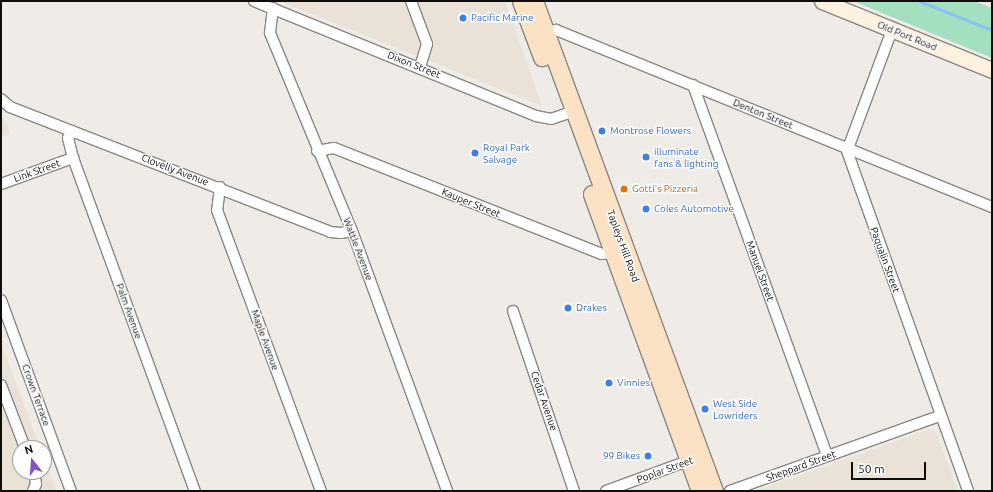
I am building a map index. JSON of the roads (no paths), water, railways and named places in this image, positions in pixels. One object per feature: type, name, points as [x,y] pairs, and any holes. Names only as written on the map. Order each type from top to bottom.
[{"type":"main road","name":"Tapleys Hill Road","points":[[521,1],[540,35],[695,458],[714,491]]},
{"type":"main road","name":"Tapleys Hill Road","points":[[534,1],[540,35]]},
{"type":"main road","name":"Old Port Road","points":[[822,1],[992,70]]},
{"type":"main road","name":"Tapleys Hill Road","points":[[695,458],[700,491]]},
{"type":"street","name":"Dixon Street","points":[[254,1],[420,67],[536,116],[551,119],[568,113]]},
{"type":"street","points":[[411,1],[427,44],[420,67]]},
{"type":"street","name":"Wattle Avenue","points":[[273,8],[270,33],[317,151],[352,231],[447,491]]},
{"type":"street","name":"Denton Street","points":[[540,35],[556,30],[992,207]]},
{"type":"street","points":[[846,148],[850,143],[892,30]]},
{"type":"street","name":"Manuel Street","points":[[693,85],[827,456]]},
{"type":"street","name":"Clovelly Avenue","points":[[1,99],[10,107],[220,187],[330,232],[341,233],[352,231]]},
{"type":"street","name":"Palm Avenue","points":[[72,131],[68,135],[73,158],[196,491]]},
{"type":"street","name":"Kauper Street","points":[[317,151],[334,148],[602,254],[619,251]]},
{"type":"street","name":"Paqualin Street","points":[[846,148],[940,416],[968,491]]},
{"type":"street","name":"Link Street","points":[[1,184],[73,158]]},
{"type":"street","name":"Maple Avenue","points":[[220,187],[217,210],[321,491]]},
{"type":"street","name":"Crown Terrace","points":[[1,300],[71,491]]},
{"type":"street","name":"Cedar Avenue","points":[[513,311],[574,491]]},
{"type":"street","points":[[1,385],[21,440]]},
{"type":"street","name":"Sheppard Street","points":[[730,491],[940,416]]},
{"type":"street","name":"Poplar Street","points":[[606,491],[695,458]]},
{"type":"street","points":[[33,491],[36,484],[35,480]]},
{"type":"waterway","points":[[919,1],[992,30]]},
{"type":"place","name":"Pacific Marine","points":[[463,18]]},
{"type":"place","name":"Montrose Flowers","points":[[602,131]]},
{"type":"place","name":"Royal Park Salvage","points":[[475,153]]},
{"type":"place","name":"illuminate fans & lighting","points":[[646,157]]},
{"type":"place","name":"Gotti's Pizzeria","points":[[624,189]]},
{"type":"place","name":"Coles Automotive","points":[[646,209]]},
{"type":"place","name":"Drakes","points":[[568,308]]},
{"type":"place","name":"Vinnies","points":[[609,383]]},
{"type":"place","name":"West Side Lowriders","points":[[705,409]]},
{"type":"place","name":"99 Bikes","points":[[648,456]]}]
